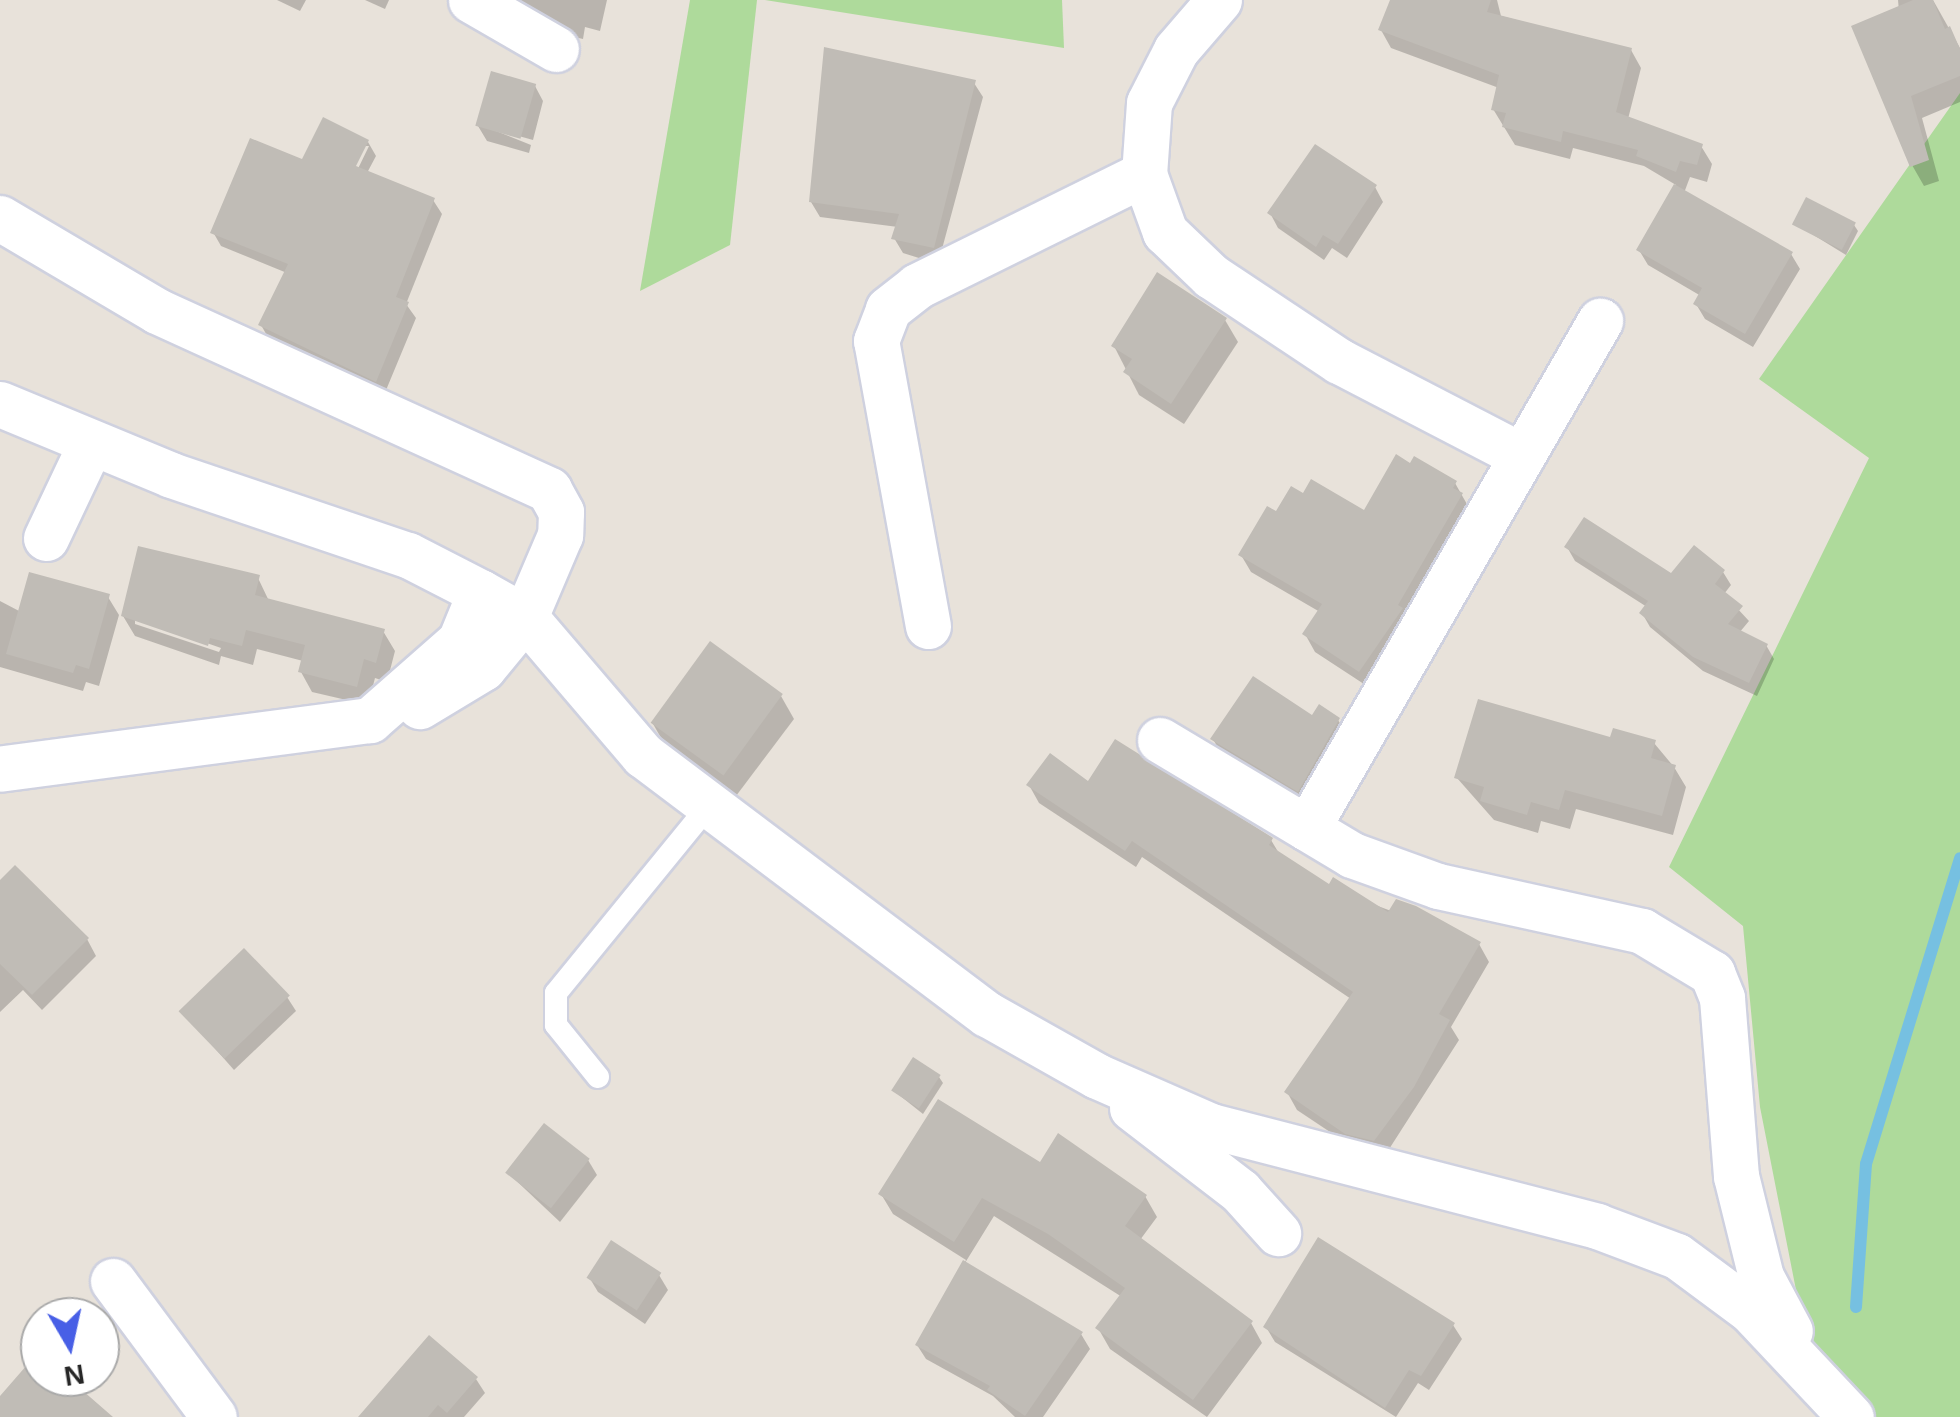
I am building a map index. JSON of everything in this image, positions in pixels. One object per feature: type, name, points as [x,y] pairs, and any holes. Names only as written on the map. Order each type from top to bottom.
[{"type":"street","points":[[470,0],[556,49]]},
{"type":"street","points":[[1219,0],[1176,50],[1148,104],[1144,174],[1165,232],[1210,276],[1339,361],[1522,456]]},
{"type":"street","points":[[928,626],[876,341],[888,309],[917,286],[1144,174]]},
{"type":"street","points":[[0,218],[157,312],[549,490],[561,512],[560,535],[526,617],[483,668],[436,702],[370,720],[0,769]]},
{"type":"street","points":[[1307,828],[1600,321]]},
{"type":"street","points":[[0,404],[91,443],[408,554],[526,617],[643,755],[707,808],[987,1014],[1097,1076],[1211,1126],[1597,1226],[1677,1256],[1750,1310],[1840,1408]]},
{"type":"street","points":[[46,538],[91,443]]},
{"type":"street","points":[[370,720],[460,642],[480,592]]},
{"type":"street","points":[[1160,740],[1352,855],[1438,886],[1642,931],[1712,973],[1722,998],[1736,1176],[1761,1277],[1840,1408]]},
{"type":"street","points":[[1097,1076],[1158,1132],[1240,1191],[1278,1234]]},
{"type":"street","points":[[114,1281],[214,1417]]},
{"type":"lane","points":[[598,1077],[556,1024],[556,993],[707,808]]},
{"type":"green space","points":[[690,0],[757,0],[730,245],[640,291]]},
{"type":"green space","points":[[765,0],[1062,0],[1064,48]]},
{"type":"green space","points":[[1960,93],[1960,1417],[1821,1417],[1760,1107],[1743,926],[1669,867],[1869,458],[1759,379]]},
{"type":"building","points":[[1390,0],[1491,0],[1487,12],[1632,48],[1616,112],[1703,144],[1697,165],[1680,161],[1676,172],[1636,156],[1638,150],[1563,131],[1561,142],[1502,127],[1506,113],[1491,110],[1499,75],[1378,30]]},
{"type":"building","points":[[1913,0],[1933,0],[1945,29],[1950,26],[1960,49],[1960,76],[1911,96],[1929,160],[1910,167],[1851,26]]},
{"type":"building","points":[[824,47],[976,80],[934,248],[891,239],[899,214],[809,202]]},
{"type":"building","points":[[491,71],[536,84],[520,139],[475,126]]},
{"type":"building","points":[[323,117],[369,140],[356,166],[435,198],[396,297],[409,302],[376,382],[258,325],[288,264],[210,233],[250,138],[302,159]]},
{"type":"building","points":[[1315,144],[1377,185],[1338,244],[1323,235],[1316,247],[1267,213]]},
{"type":"building","points":[[1674,184],[1793,252],[1745,334],[1693,304],[1702,288],[1636,250]]},
{"type":"building","points":[[1806,197],[1856,222],[1842,250],[1792,225]]},
{"type":"building","points":[[1157,272],[1227,318],[1171,404],[1123,372],[1132,359],[1111,346]]},
{"type":"building","points":[[1396,454],[1410,463],[1414,456],[1457,481],[1453,488],[1463,493],[1398,605],[1403,608],[1359,672],[1302,634],[1322,604],[1238,555],[1267,506],[1276,511],[1291,486],[1303,493],[1311,479],[1364,510]]},
{"type":"building","points":[[1584,517],[1671,573],[1694,545],[1725,570],[1715,584],[1743,606],[1728,624],[1768,644],[1749,683],[1693,657],[1639,613],[1648,601],[1564,547]]},
{"type":"building","points":[[138,546],[260,575],[255,595],[385,629],[376,663],[364,659],[357,687],[298,672],[305,645],[246,630],[242,646],[210,638],[208,646],[121,616]]},
{"type":"building","points":[[29,572],[110,594],[89,669],[76,665],[73,673],[6,654]]},
{"type":"building","points":[[710,641],[783,694],[723,776],[651,723]]},
{"type":"building","points":[[1253,676],[1312,715],[1319,704],[1340,718],[1298,792],[1210,739]]},
{"type":"building","points":[[1478,699],[1610,737],[1613,728],[1656,740],[1651,758],[1676,765],[1662,816],[1565,790],[1559,810],[1531,802],[1527,815],[1480,801],[1484,787],[1454,778]]},
{"type":"building","points":[[1115,739],[1273,838],[1269,845],[1329,884],[1333,877],[1388,912],[1396,899],[1416,906],[1481,942],[1439,1014],[1450,1020],[1414,1087],[1374,1141],[1345,1134],[1284,1092],[1353,992],[1132,841],[1125,851],[1026,785],[1050,753],[1088,781]]},
{"type":"building","points":[[15,865],[89,938],[32,995],[0,964],[0,880]]},
{"type":"building","points":[[244,948],[290,995],[224,1059],[179,1011]]},
{"type":"building","points":[[913,1057],[941,1075],[919,1109],[891,1091]]},
{"type":"building","points":[[938,1099],[1040,1162],[1058,1133],[1147,1195],[1125,1226],[1253,1321],[1193,1400],[1095,1328],[1125,1288],[1048,1234],[982,1198],[954,1242],[878,1194]]},
{"type":"building","points":[[544,1123],[590,1159],[551,1208],[505,1173]]},
{"type":"building","points":[[1318,1237],[1455,1323],[1421,1376],[1409,1370],[1385,1408],[1263,1327]]},
{"type":"building","points":[[611,1240],[661,1273],[637,1310],[586,1278]]},
{"type":"building","points":[[963,1260],[1083,1332],[1025,1416],[987,1390],[990,1386],[915,1345]]},
{"type":"building","points":[[429,1335],[478,1377],[447,1413],[438,1405],[428,1417],[358,1417]]},
{"type":"building","points":[[20,1373],[20,1397],[90,1397],[113,1417],[0,1417],[0,1396]]},
{"type":"waterway","points":[[1856,1307],[1866,1164],[1960,858]]}]
